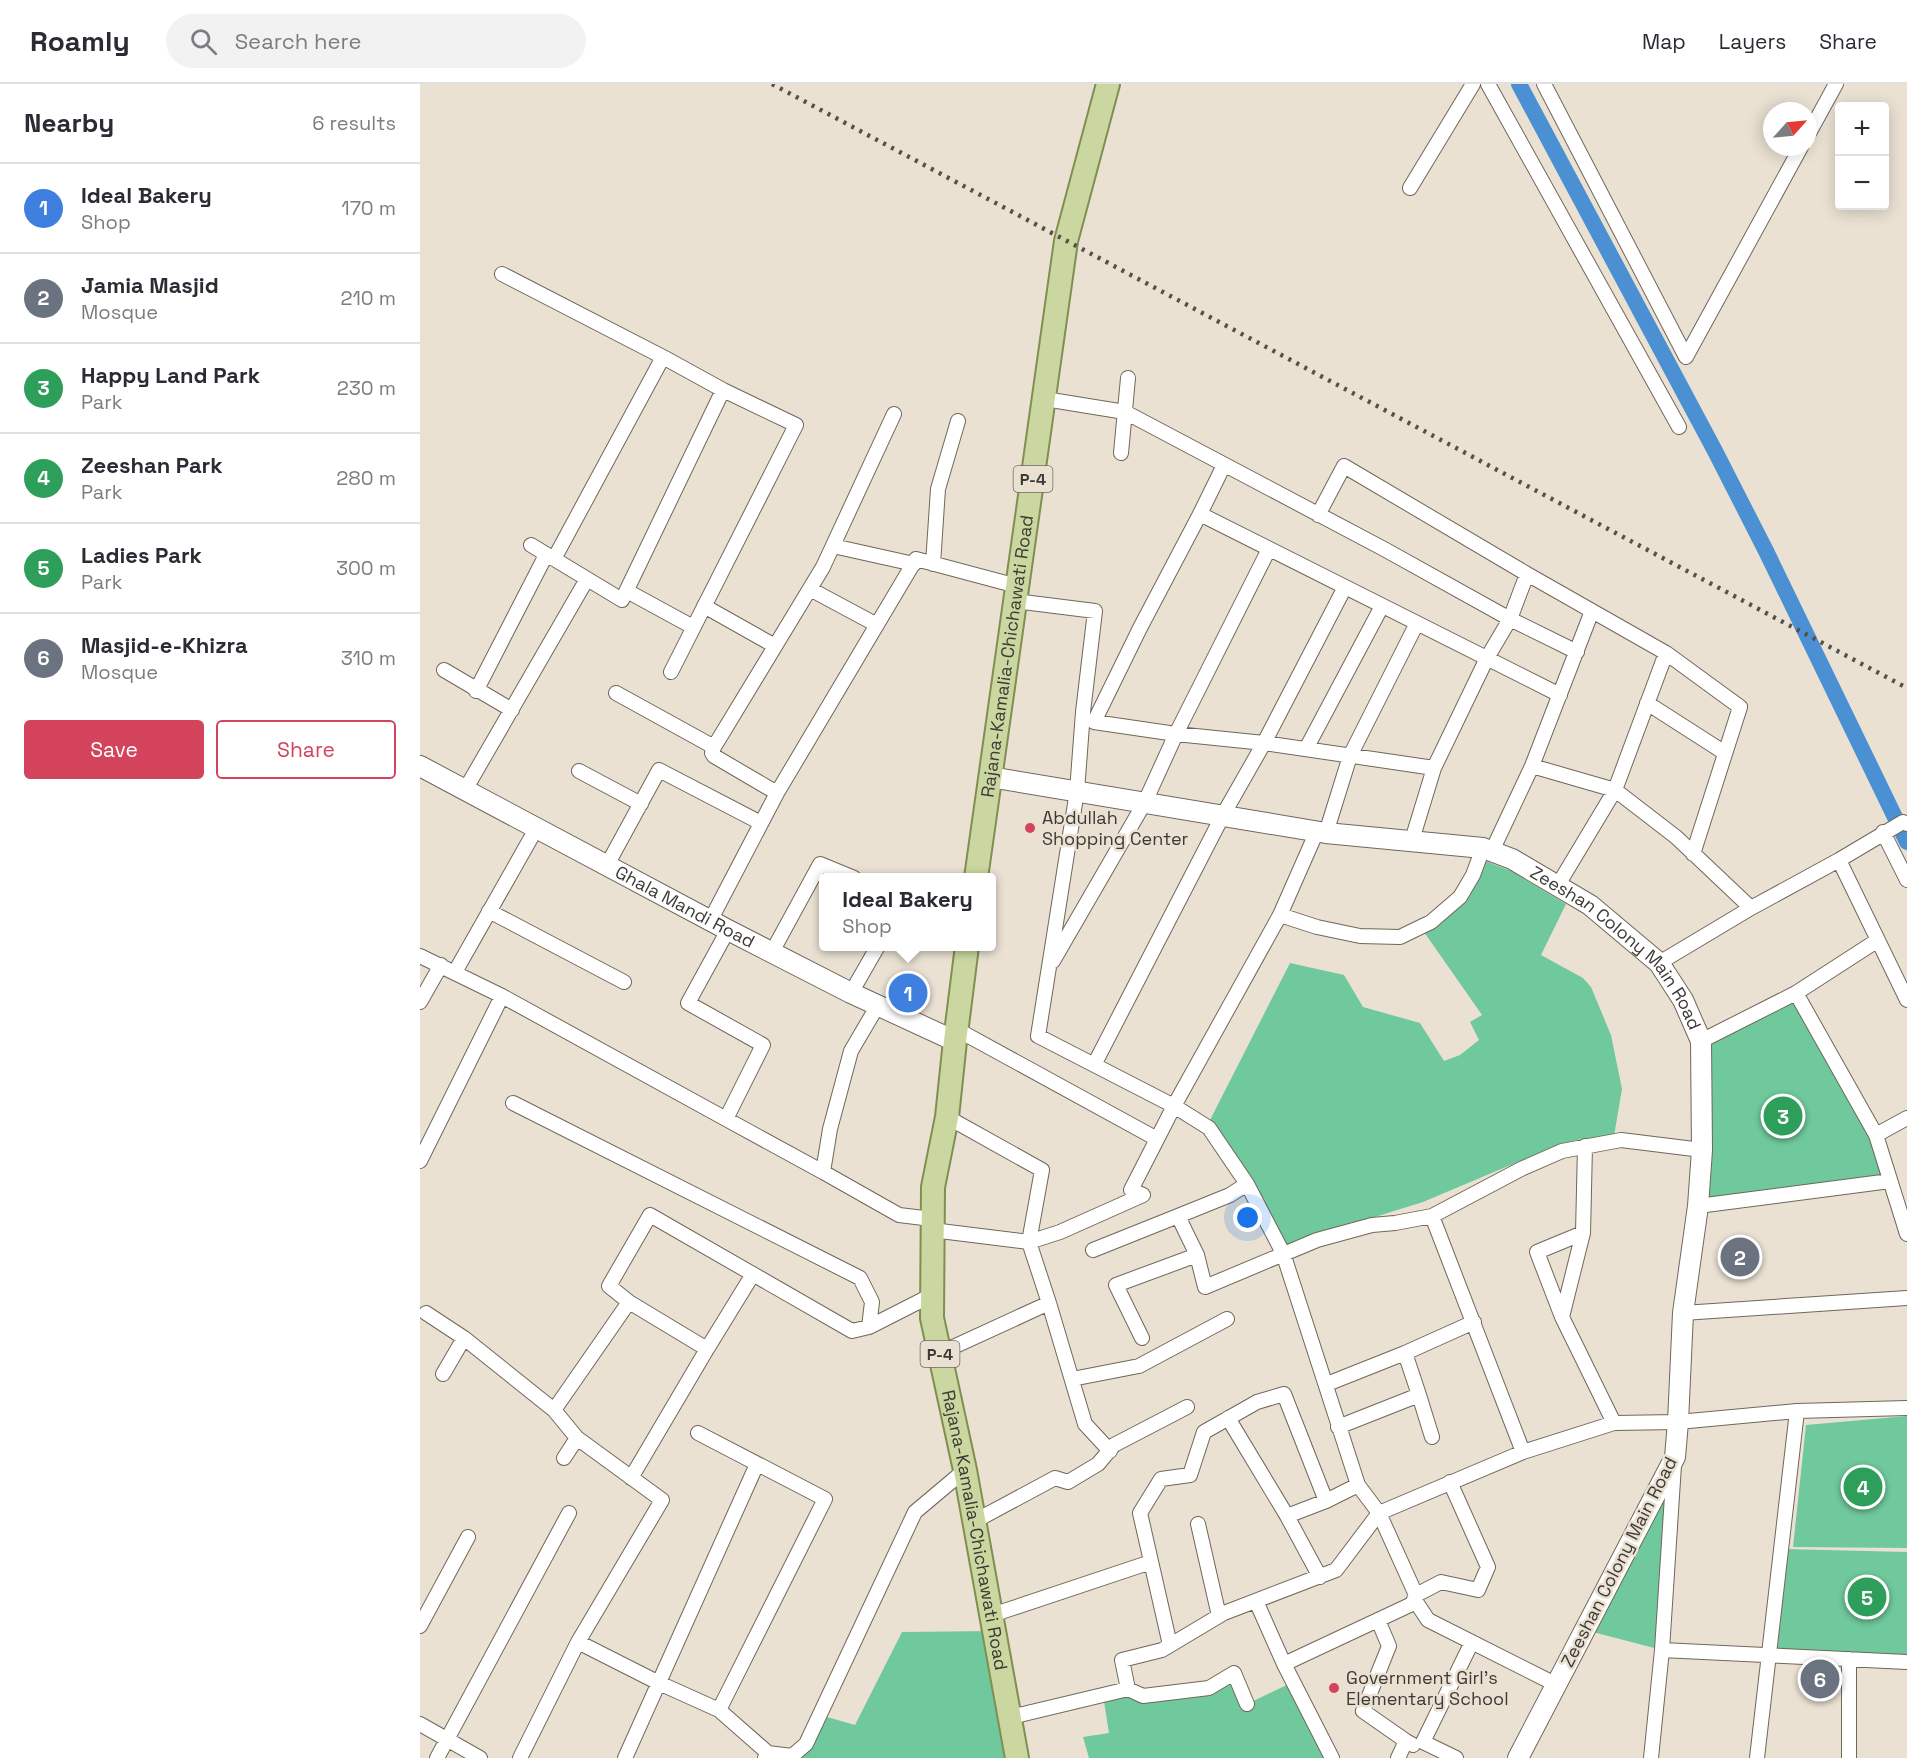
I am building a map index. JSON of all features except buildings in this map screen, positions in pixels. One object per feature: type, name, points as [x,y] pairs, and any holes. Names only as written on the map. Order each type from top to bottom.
[{"type":"main road","name":"Rajana-Kamalia-Chichawati Road","points":[[977,873],[1066,241],[1108,84]]},
{"type":"main road","name":"Rajana-Kamalia-Chichawati Road","points":[[966,951],[947,1117],[933,1187],[932,1318],[975,1521],[1017,1758]]},
{"type":"street","points":[[1410,188],[1473,84]]},
{"type":"street","points":[[1488,84],[1679,427]]},
{"type":"street","points":[[1544,84],[1686,357],[1796,156]]},
{"type":"street","points":[[1817,119],[1836,84]]},
{"type":"street","points":[[502,274],[723,390],[796,425],[671,672]]},
{"type":"street","points":[[476,691],[663,357]]},
{"type":"street","points":[[1121,453],[1128,378]]},
{"type":"street","points":[[531,545],[622,600],[723,390]]},
{"type":"street","points":[[1045,399],[1125,412],[1510,619],[1577,652]]},
{"type":"street","points":[[777,793],[712,753],[810,589],[833,546],[894,414]]},
{"type":"street","points":[[933,564],[938,489],[958,421]]},
{"type":"street","points":[[1088,721],[1140,628],[1224,465]]},
{"type":"street","points":[[1318,515],[1344,466],[1666,653],[1740,707],[1693,854]]},
{"type":"street","points":[[1200,514],[1560,695]]},
{"type":"street","points":[[833,546],[914,564]]},
{"type":"street","points":[[1049,968],[1145,802],[1176,734],[1269,549]]},
{"type":"street","points":[[710,921],[777,793],[916,559],[1016,594],[1095,610],[1088,721],[1038,1036],[1174,1106],[1209,1128],[1247,1184],[1283,1253],[1358,1485],[1380,1513],[1415,1597],[1428,1620],[1557,1685]]},
{"type":"street","points":[[1412,840],[1434,768],[1487,658],[1510,619],[1527,574]]},
{"type":"street","points":[[465,790],[587,579]]},
{"type":"street","points":[[1094,1065],[1223,815],[1264,743],[1345,587]]},
{"type":"street","points":[[810,589],[877,625]]},
{"type":"street","points":[[627,591],[693,627]]},
{"type":"street","points":[[704,606],[775,646]]},
{"type":"street","points":[[1306,749],[1382,606]]},
{"type":"street","points":[[1280,915],[1317,927],[1360,936],[1400,937],[1431,922],[1460,897],[1532,766],[1592,611]]},
{"type":"street","points":[[420,956],[502,996],[899,1215],[932,1225],[1029,1242],[1060,1232],[1143,1195],[1131,1190],[1156,1139],[1280,915],[1321,832],[1350,756],[1417,623]]},
{"type":"street","points":[[1558,885],[1616,790],[1666,653]]},
{"type":"street","points":[[444,670],[476,691],[512,710]]},
{"type":"street","points":[[616,693],[714,747]]},
{"type":"street","points":[[1647,703],[1725,753]]},
{"type":"street","points":[[1088,721],[1176,734],[1264,743],[1434,768]]},
{"type":"street","name":"Ghala Mandi Road","points":[[420,766],[606,867],[851,993],[955,1035]]},
{"type":"street","points":[[1532,766],[1616,790],[1676,837],[1751,909]]},
{"type":"street","points":[[606,867],[659,770],[761,823]]},
{"type":"street","points":[[579,771],[641,804]]},
{"type":"street","name":"Zeeshan Colony Main Road","points":[[990,777],[1321,832],[1487,849],[1558,885],[1590,905],[1659,963],[1683,1000],[1701,1041],[1702,1150],[1698,1206],[1683,1313],[1675,1457],[1518,1758]]},
{"type":"street","points":[[1659,963],[1886,831],[1905,823]]},
{"type":"street","points":[[455,972],[536,828]]},
{"type":"street","points":[[1886,831],[1907,880]]},
{"type":"street","points":[[1839,860],[1907,1000]]},
{"type":"street","points":[[772,952],[820,864],[842,873]]},
{"type":"street","points":[[489,911],[624,982]]},
{"type":"street","points":[[726,1119],[763,1045],[688,1003],[728,930]]},
{"type":"street","points":[[1701,1041],[1796,993],[1878,940]]},
{"type":"street","points":[[851,993],[876,951]]},
{"type":"street","points":[[420,1002],[441,965]]},
{"type":"street","points":[[1796,993],[1876,1134],[1907,1234]]},
{"type":"street","points":[[420,1161],[502,996]]},
{"type":"street","points":[[823,1172],[830,1129],[851,1051],[878,1005]]},
{"type":"street","points":[[955,1035],[1156,1139]]},
{"type":"street","points":[[513,1103],[860,1278],[872,1302],[869,1327]]},
{"type":"street","points":[[947,1117],[1042,1170],[1029,1242],[1050,1303],[1085,1424],[1110,1451]]},
{"type":"street","points":[[1876,1134],[1907,1118]]},
{"type":"street","points":[[1178,1216],[1197,1255],[1205,1287],[1317,1240],[1372,1225],[1432,1216],[1521,1168],[1562,1151],[1621,1140],[1702,1150]]},
{"type":"street","points":[[1562,1317],[1582,1233],[1585,1146]]},
{"type":"street","points":[[1698,1206],[1890,1181]]},
{"type":"street","points":[[1093,1250],[1230,1195],[1247,1184]]},
{"type":"street","points":[[707,1349],[628,1302],[609,1286],[650,1215],[852,1331],[869,1327],[932,1295]]},
{"type":"street","points":[[1432,1216],[1524,1452]]},
{"type":"street","points":[[1582,1233],[1537,1252],[1562,1317],[1614,1423]]},
{"type":"street","points":[[1142,1338],[1116,1285],[1197,1255]]},
{"type":"street","points":[[631,1478],[753,1274]]},
{"type":"street","points":[[1683,1313],[1907,1298]]},
{"type":"street","points":[[554,1410],[628,1302]]},
{"type":"street","points":[[940,1353],[1050,1303]]},
{"type":"street","points":[[426,1313],[464,1338],[554,1410],[577,1438],[662,1500],[578,1642],[520,1758]]},
{"type":"street","points":[[1072,1379],[1139,1366],[1227,1319]]},
{"type":"street","points":[[1327,1384],[1474,1323]]},
{"type":"street","points":[[443,1374],[464,1338]]},
{"type":"street","points":[[1405,1353],[1432,1437]]},
{"type":"street","points":[[1170,1645],[1140,1513],[1161,1479],[1190,1475],[1204,1432],[1257,1402],[1284,1394],[1326,1501]]},
{"type":"street","points":[[1338,1427],[1419,1395]]},
{"type":"street","points":[[975,1521],[1054,1478],[1068,1482],[1098,1464],[1114,1445],[1187,1407]]},
{"type":"street","points":[[1128,1689],[1122,1660],[1162,1650],[1219,1616],[1336,1570],[1380,1513],[1524,1452],[1614,1423],[1678,1422],[1797,1411],[1907,1408]]},
{"type":"street","points":[[1757,1758],[1797,1411]]},
{"type":"street","points":[[1228,1418],[1287,1516],[1320,1577]]},
{"type":"street","points":[[698,1433],[825,1499],[719,1710]]},
{"type":"street","points":[[564,1458],[577,1438]]},
{"type":"street","points":[[1651,1758],[1662,1650],[1675,1457]]},
{"type":"street","points":[[625,1758],[757,1464]]},
{"type":"street","points":[[578,1642],[719,1710],[767,1756],[792,1756],[806,1744],[915,1512],[965,1470]]},
{"type":"street","points":[[1284,1664],[1412,1604],[1415,1597],[1441,1582],[1478,1590],[1488,1567],[1450,1482]]},
{"type":"street","points":[[1287,1516],[1326,1501],[1358,1485]]},
{"type":"street","points":[[437,1758],[569,1514]]},
{"type":"street","points":[[1198,1524],[1219,1616]]},
{"type":"street","points":[[420,1626],[468,1537]]},
{"type":"street","points":[[992,1615],[1151,1562]]},
{"type":"street","points":[[1256,1601],[1284,1664],[1332,1758]]},
{"type":"street","points":[[1378,1620],[1389,1646],[1363,1712],[1419,1748],[1472,1642]]},
{"type":"street","points":[[1662,1650],[1907,1662]]},
{"type":"street","points":[[1849,1659],[1849,1758]]},
{"type":"street","points":[[1011,1717],[1128,1689],[1143,1696],[1209,1688],[1233,1673],[1247,1704]]},
{"type":"street","points":[[420,1724],[480,1758]]},
{"type":"street","points":[[1398,1758],[1406,1741]]},
{"type":"street","points":[[1423,1742],[1456,1758]]},
{"type":"green space","points":[[1485,861],[1511,871],[1566,904],[1541,955],[1583,978],[1591,987],[1611,1035],[1622,1089],[1614,1136],[1560,1144],[1423,1202],[1285,1245],[1251,1177],[1209,1122],[1290,963],[1344,975],[1363,1007],[1420,1023],[1444,1061],[1460,1055],[1479,1040],[1470,1022],[1482,1015],[1424,932]]},
{"type":"green space","points":[[1793,995],[1876,1135],[1890,1181],[1698,1206],[1701,1041]]},
{"type":"green space","points":[[1907,1416],[1907,1548],[1793,1547],[1806,1425]]},
{"type":"green space","points":[[1675,1457],[1662,1650],[1585,1630]]},
{"type":"green space","points":[[1784,1549],[1907,1552],[1907,1661],[1771,1653]]},
{"type":"green space","points":[[995,1631],[1016,1758],[765,1758],[793,1756],[820,1715],[855,1725],[902,1632]]},
{"type":"green space","points":[[1234,1673],[1247,1704],[1293,1682],[1332,1758],[1089,1758],[1083,1737],[1109,1733],[1103,1695],[1144,1696],[1209,1688]]},
{"type":"waterway","points":[[1519,84],[1715,451],[1907,842]]},
{"type":"railway","points":[[772,84],[1907,688]]},
{"type":"place","name":"Abdullah Shopping Center","points":[[1030,828]]},
{"type":"place","name":"Ideal Bakery","points":[[908,993]]},
{"type":"place","name":"Happy Land Park","points":[[1783,1116]]},
{"type":"place","name":"Jamia Masjid","points":[[1740,1257]]},
{"type":"place","name":"Zeeshan Park","points":[[1863,1487]]},
{"type":"place","name":"Ladies Park","points":[[1867,1597]]},
{"type":"place","name":"Masjid-e-Khizra","points":[[1820,1679]]},
{"type":"place","name":"Government Girl's Elementary School","points":[[1334,1688]]}]
